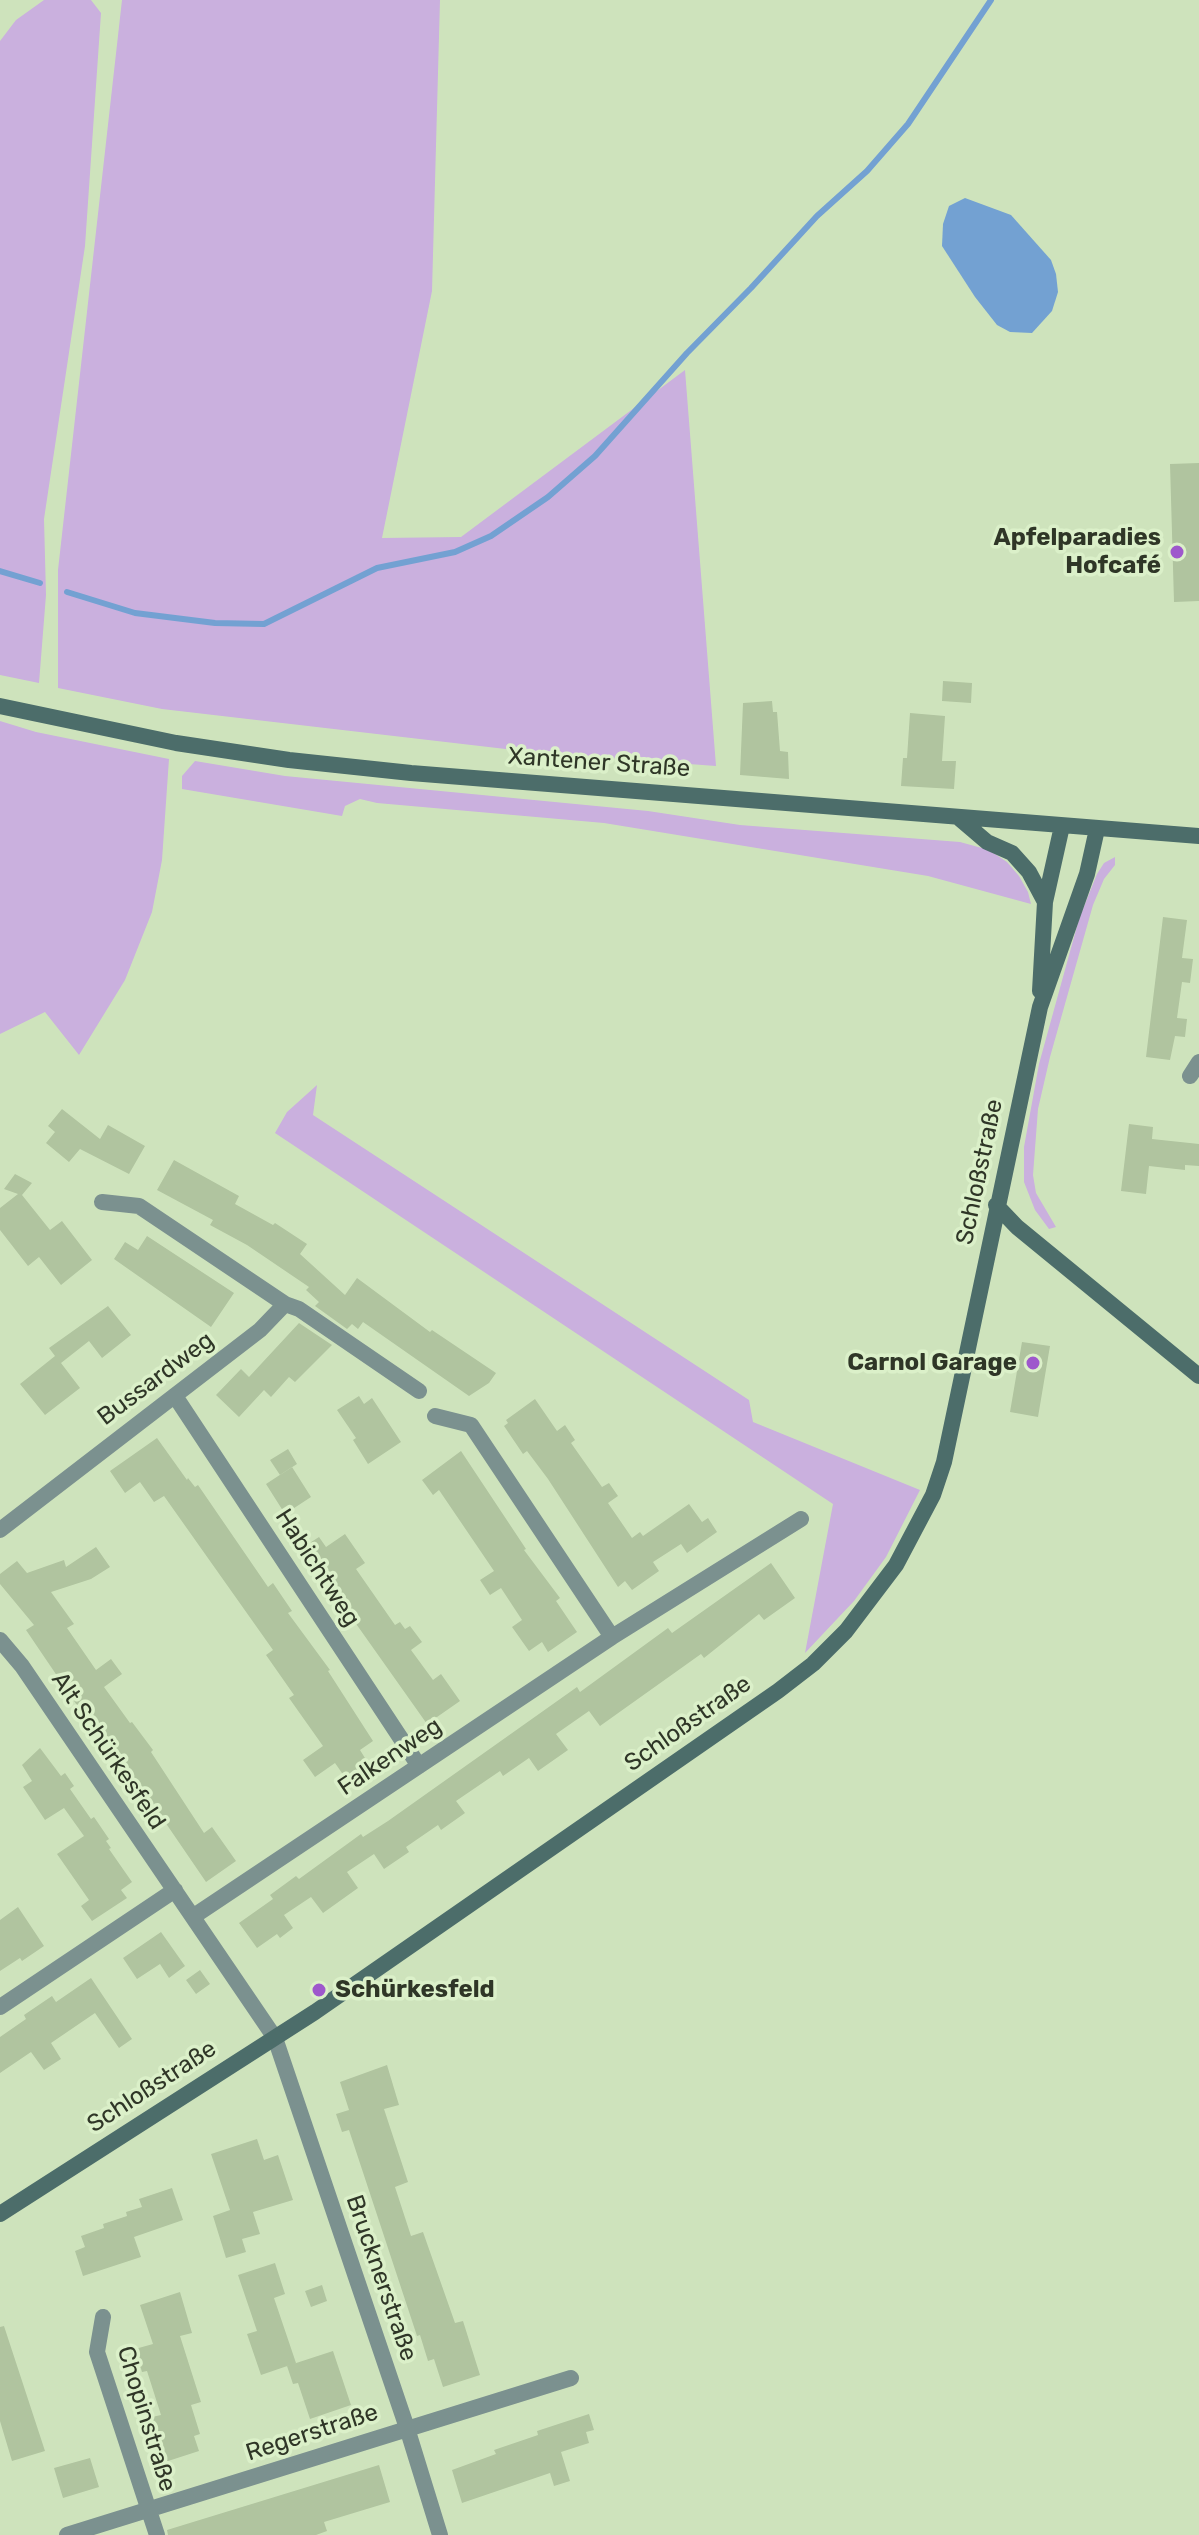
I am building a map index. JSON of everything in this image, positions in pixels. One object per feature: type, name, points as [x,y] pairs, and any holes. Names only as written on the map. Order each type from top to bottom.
[{"type":"main road","name":"Xantener Straße","points":[[0,706],[176,743],[289,760],[960,819],[1199,836]]},
{"type":"main road","points":[[960,819],[987,842],[1012,853],[1029,872],[1045,902]]},
{"type":"main road","name":"Schloßstraße","points":[[1040,1007],[1045,902],[1062,826]]},
{"type":"main road","name":"Schloßstraße","points":[[0,2214],[275,2038],[778,1691],[813,1664],[846,1631],[896,1565],[933,1495],[944,1462],[1040,1007],[1087,874],[1097,829]]},
{"type":"main road","points":[[996,1205],[1017,1227],[1199,1376]]},
{"type":"street","points":[[102,1202],[139,1206],[419,1391]]},
{"type":"street","name":"Bussardweg","points":[[0,1530],[260,1330],[285,1304]]},
{"type":"street","name":"Habichtweg","points":[[175,1396],[419,1766]]},
{"type":"street","points":[[435,1416],[471,1425],[612,1637]]},
{"type":"street","name":"Falkenweg","points":[[194,1916],[612,1637],[801,1519]]},
{"type":"street","name":"Alt Schürkesfeld","points":[[0,1640],[22,1666],[275,2038]]},
{"type":"street","points":[[0,2007],[175,1890]]},
{"type":"street","name":"Brucknerstraße","points":[[275,2038],[440,2535]]},
{"type":"street","name":"Chopinstraße","points":[[103,2317],[97,2352],[157,2535]]},
{"type":"street","name":"Regerstraße","points":[[67,2535],[571,2378]]},
{"type":"shaded area","points":[[44,0],[91,0],[101,13],[85,246],[44,519],[46,595],[39,683],[0,675],[0,41],[16,20]]},
{"type":"shaded area","points":[[122,0],[440,0],[432,291],[382,538],[461,537],[685,370],[716,766],[540,753],[162,709],[58,688],[58,570]]},
{"type":"shaded area","points":[[0,721],[36,732],[169,759],[162,860],[152,912],[125,980],[79,1055],[45,1012],[0,1034]]},
{"type":"shaded area","points":[[195,761],[285,776],[648,811],[740,825],[960,842],[989,850],[1007,862],[1019,876],[1031,904],[928,876],[604,823],[360,799],[345,806],[342,816],[182,789],[182,776]]},
{"type":"shaded area","points":[[1115,857],[1115,865],[1104,879],[1093,905],[1038,1109],[1033,1175],[1036,1193],[1056,1227],[1049,1229],[1035,1210],[1024,1182],[1024,1147],[1039,1064],[1079,919],[1097,874],[1104,863]]},
{"type":"shaded area","points":[[317,1085],[313,1115],[749,1400],[753,1422],[920,1490],[886,1557],[854,1601],[805,1653],[833,1504],[275,1133],[287,1112]]},
{"type":"water","points":[[965,198],[1011,215],[1051,260],[1058,292],[1052,311],[1032,333],[1010,332],[997,325],[942,246],[943,224],[949,206]]},
{"type":"building","points":[[1199,463],[1199,601],[1174,602],[1170,464]]},
{"type":"building","points":[[943,681],[972,683],[971,703],[942,701]]},
{"type":"building","points":[[772,701],[773,712],[777,712],[780,751],[788,752],[789,779],[740,775],[743,703]]},
{"type":"building","points":[[910,713],[945,716],[942,761],[956,761],[954,789],[901,786],[903,758],[907,758]]},
{"type":"building","points":[[1163,917],[1187,920],[1182,958],[1193,959],[1190,983],[1182,982],[1177,1018],[1187,1019],[1185,1037],[1175,1036],[1170,1060],[1146,1057]]},
{"type":"building","points":[[62,1109],[100,1139],[108,1125],[145,1146],[129,1174],[80,1149],[69,1162],[46,1143],[55,1132],[48,1126]]},
{"type":"building","points":[[1129,1124],[1153,1127],[1152,1139],[1199,1144],[1199,1166],[1185,1165],[1185,1170],[1149,1166],[1146,1194],[1121,1191]]},
{"type":"building","points":[[174,1160],[239,1196],[235,1204],[273,1225],[275,1223],[307,1244],[300,1254],[345,1295],[357,1278],[430,1332],[432,1330],[496,1373],[489,1383],[469,1396],[363,1322],[358,1329],[352,1324],[347,1329],[315,1306],[319,1302],[306,1290],[309,1287],[247,1245],[210,1225],[213,1220],[157,1190]]},
{"type":"building","points":[[15,1174],[32,1183],[22,1195],[50,1230],[62,1221],[92,1260],[61,1285],[39,1257],[28,1266],[0,1230],[0,1208],[18,1194],[4,1189]]},
{"type":"building","points":[[147,1236],[234,1293],[211,1327],[114,1259],[125,1242],[138,1250]]},
{"type":"building","points":[[108,1306],[131,1335],[102,1358],[89,1341],[61,1363],[80,1388],[45,1415],[20,1384],[55,1356],[49,1348]]},
{"type":"building","points":[[299,1323],[332,1345],[295,1382],[289,1377],[271,1397],[264,1390],[239,1417],[216,1395],[241,1369],[249,1377]]},
{"type":"building","name":"Carnol Garage","points":[[1022,1342],[1050,1346],[1038,1417],[1010,1412]]},
{"type":"building","points":[[359,1396],[364,1404],[372,1398],[401,1442],[368,1464],[353,1440],[356,1438],[337,1410]]},
{"type":"building","points":[[535,1399],[557,1431],[565,1425],[575,1440],[571,1443],[602,1487],[609,1483],[618,1496],[608,1503],[632,1538],[640,1532],[643,1536],[689,1504],[702,1522],[708,1518],[717,1532],[687,1553],[681,1544],[653,1562],[659,1571],[632,1590],[625,1581],[618,1587],[548,1479],[527,1451],[523,1454],[504,1426],[508,1423],[506,1420]]},
{"type":"building","points":[[157,1438],[187,1480],[195,1487],[198,1485],[268,1587],[273,1583],[292,1611],[288,1613],[330,1670],[373,1741],[360,1750],[373,1771],[351,1786],[335,1763],[315,1777],[303,1760],[323,1746],[289,1698],[294,1695],[266,1655],[273,1650],[164,1496],[154,1502],[140,1482],[125,1493],[110,1471]]},
{"type":"building","points":[[288,1449],[297,1464],[280,1475],[270,1460]]},
{"type":"building","points":[[461,1451],[524,1550],[560,1598],[556,1601],[577,1632],[548,1652],[542,1642],[529,1651],[512,1627],[522,1620],[501,1588],[490,1595],[480,1580],[494,1571],[439,1490],[433,1495],[422,1480]]},
{"type":"building","points":[[292,1467],[311,1497],[285,1514],[266,1484]]},
{"type":"building","points":[[345,1534],[365,1563],[356,1569],[395,1625],[400,1622],[405,1629],[410,1626],[422,1642],[411,1650],[433,1680],[441,1674],[460,1701],[427,1724],[305,1546],[319,1537],[326,1547]]},
{"type":"building","points":[[96,1547],[110,1567],[91,1579],[51,1592],[74,1624],[67,1628],[96,1670],[111,1659],[122,1674],[104,1687],[153,1750],[151,1752],[204,1833],[212,1827],[236,1861],[206,1882],[165,1822],[161,1824],[140,1794],[144,1792],[107,1740],[102,1744],[87,1724],[26,1630],[34,1625],[0,1584],[0,1574],[17,1561],[27,1573],[64,1560],[66,1567]]},
{"type":"building","points":[[771,1563],[795,1598],[764,1620],[759,1614],[704,1658],[701,1654],[600,1726],[589,1711],[556,1734],[568,1750],[538,1771],[529,1758],[503,1776],[500,1771],[456,1801],[465,1813],[441,1830],[438,1825],[406,1847],[409,1852],[384,1869],[374,1854],[347,1872],[358,1888],[323,1913],[311,1897],[284,1915],[293,1928],[280,1938],[277,1934],[257,1948],[239,1923],[273,1899],[270,1895],[296,1876],[299,1879],[361,1834],[363,1837],[388,1821],[577,1687],[580,1692],[668,1628],[672,1633]]},
{"type":"building","points":[[40,1748],[61,1776],[65,1773],[74,1786],[70,1789],[109,1839],[106,1841],[109,1849],[132,1882],[121,1890],[127,1898],[92,1921],[81,1906],[89,1900],[57,1854],[84,1836],[64,1808],[45,1820],[23,1787],[32,1781],[22,1765]]},
{"type":"building","points":[[18,1907],[44,1946],[0,1971],[0,1920]]},
{"type":"building","points":[[161,1932],[185,1966],[169,1978],[160,1964],[137,1979],[123,1958]]},
{"type":"building","points":[[200,1970],[210,1984],[196,1994],[186,1980]]},
{"type":"building","points":[[91,1978],[132,2039],[119,2048],[95,2013],[51,2043],[61,2059],[44,2070],[31,2052],[0,2073],[0,2037],[26,2019],[24,2015],[52,1996],[56,2002]]},
{"type":"building","points":[[387,2065],[399,2105],[384,2109],[408,2182],[395,2187],[411,2236],[423,2232],[455,2323],[463,2321],[480,2375],[443,2387],[434,2359],[428,2361],[420,2335],[417,2336],[349,2130],[342,2132],[336,2114],[349,2110],[340,2082]]},
{"type":"building","points":[[257,2139],[264,2160],[278,2155],[293,2200],[253,2212],[260,2234],[242,2239],[246,2252],[226,2258],[213,2216],[230,2210],[211,2154]]},
{"type":"building","points":[[172,2188],[183,2220],[134,2237],[141,2257],[83,2276],[75,2251],[85,2247],[81,2236],[104,2228],[103,2224],[142,2207],[139,2199]]},
{"type":"building","points":[[275,2263],[285,2294],[274,2298],[296,2363],[261,2375],[247,2334],[257,2331],[238,2275]]},
{"type":"building","points":[[322,2285],[327,2301],[311,2307],[305,2291]]},
{"type":"building","points":[[180,2292],[192,2333],[180,2336],[201,2402],[191,2405],[200,2434],[194,2436],[199,2451],[165,2462],[152,2417],[161,2415],[147,2371],[142,2372],[135,2349],[153,2344],[140,2305]]},
{"type":"building","points":[[4,2326],[45,2451],[12,2461],[0,2421],[0,2327]]},
{"type":"building","points":[[333,2351],[351,2405],[310,2419],[298,2383],[293,2384],[287,2366]]},
{"type":"building","points":[[589,2414],[594,2430],[586,2432],[589,2443],[561,2452],[570,2481],[554,2486],[550,2473],[462,2503],[452,2470],[496,2454],[494,2450],[538,2435],[537,2431]]},
{"type":"building","points":[[90,2458],[99,2487],[63,2498],[54,2468]]},
{"type":"building","points":[[379,2465],[390,2502],[324,2522],[327,2531],[316,2535],[168,2535],[167,2530]]},
{"type":"waterway","points":[[67,592],[135,613],[215,623],[264,624],[377,568],[455,552],[491,536],[548,497],[595,456],[687,353],[817,216],[867,171],[908,124],[991,0]]},
{"type":"waterway","points":[[0,571],[40,583]]},
{"type":"place","name":"Apfelparadies Hofcafé","points":[[1177,552]]},
{"type":"place","name":"Carnol Garage","points":[[1033,1363]]},
{"type":"place","name":"Schürkesfeld","points":[[319,1990]]}]
